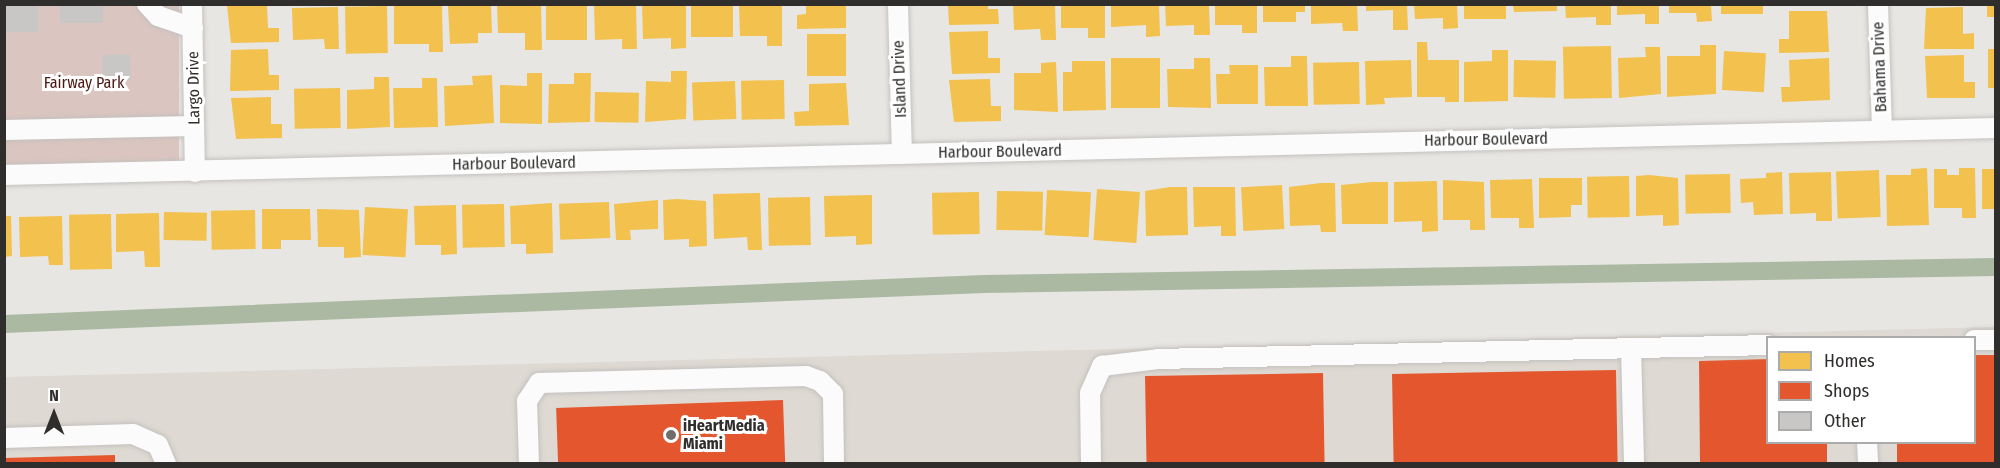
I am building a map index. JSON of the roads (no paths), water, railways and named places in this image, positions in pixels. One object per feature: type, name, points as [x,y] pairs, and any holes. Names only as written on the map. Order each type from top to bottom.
[{"type":"street","points":[[147,4],[158,16],[193,28]]},
{"type":"street","name":"Largo Drive","points":[[192,4],[195,172]]},
{"type":"street","name":"Island Drive","points":[[898,4],[902,154]]},
{"type":"street","name":"Bahama Drive","points":[[1878,4],[1882,130]]},
{"type":"street","points":[[4,129],[194,126]]},
{"type":"street","name":"Harbour Boulevard","points":[[4,175],[1995,128]]},
{"type":"street","points":[[1976,340],[1995,340]]},
{"type":"street","points":[[1091,464],[1090,393],[1102,366],[1158,358],[1766,345]]},
{"type":"street","points":[[1631,348],[1634,464]]},
{"type":"street","points":[[529,464],[527,401],[539,383],[806,376],[820,381],[833,394],[834,464]]},
{"type":"street","points":[[4,438],[133,434],[158,445],[166,464]]},
{"type":"street","points":[[1867,444],[1868,464]]},
{"type":"waterway","points":[[4,324],[984,284],[1996,267]]},
{"type":"place","name":"iHeartMedia Miami","points":[[671,435]]},
{"type":"park label","name":"Fairway Park","points":[[84,83]]}]
